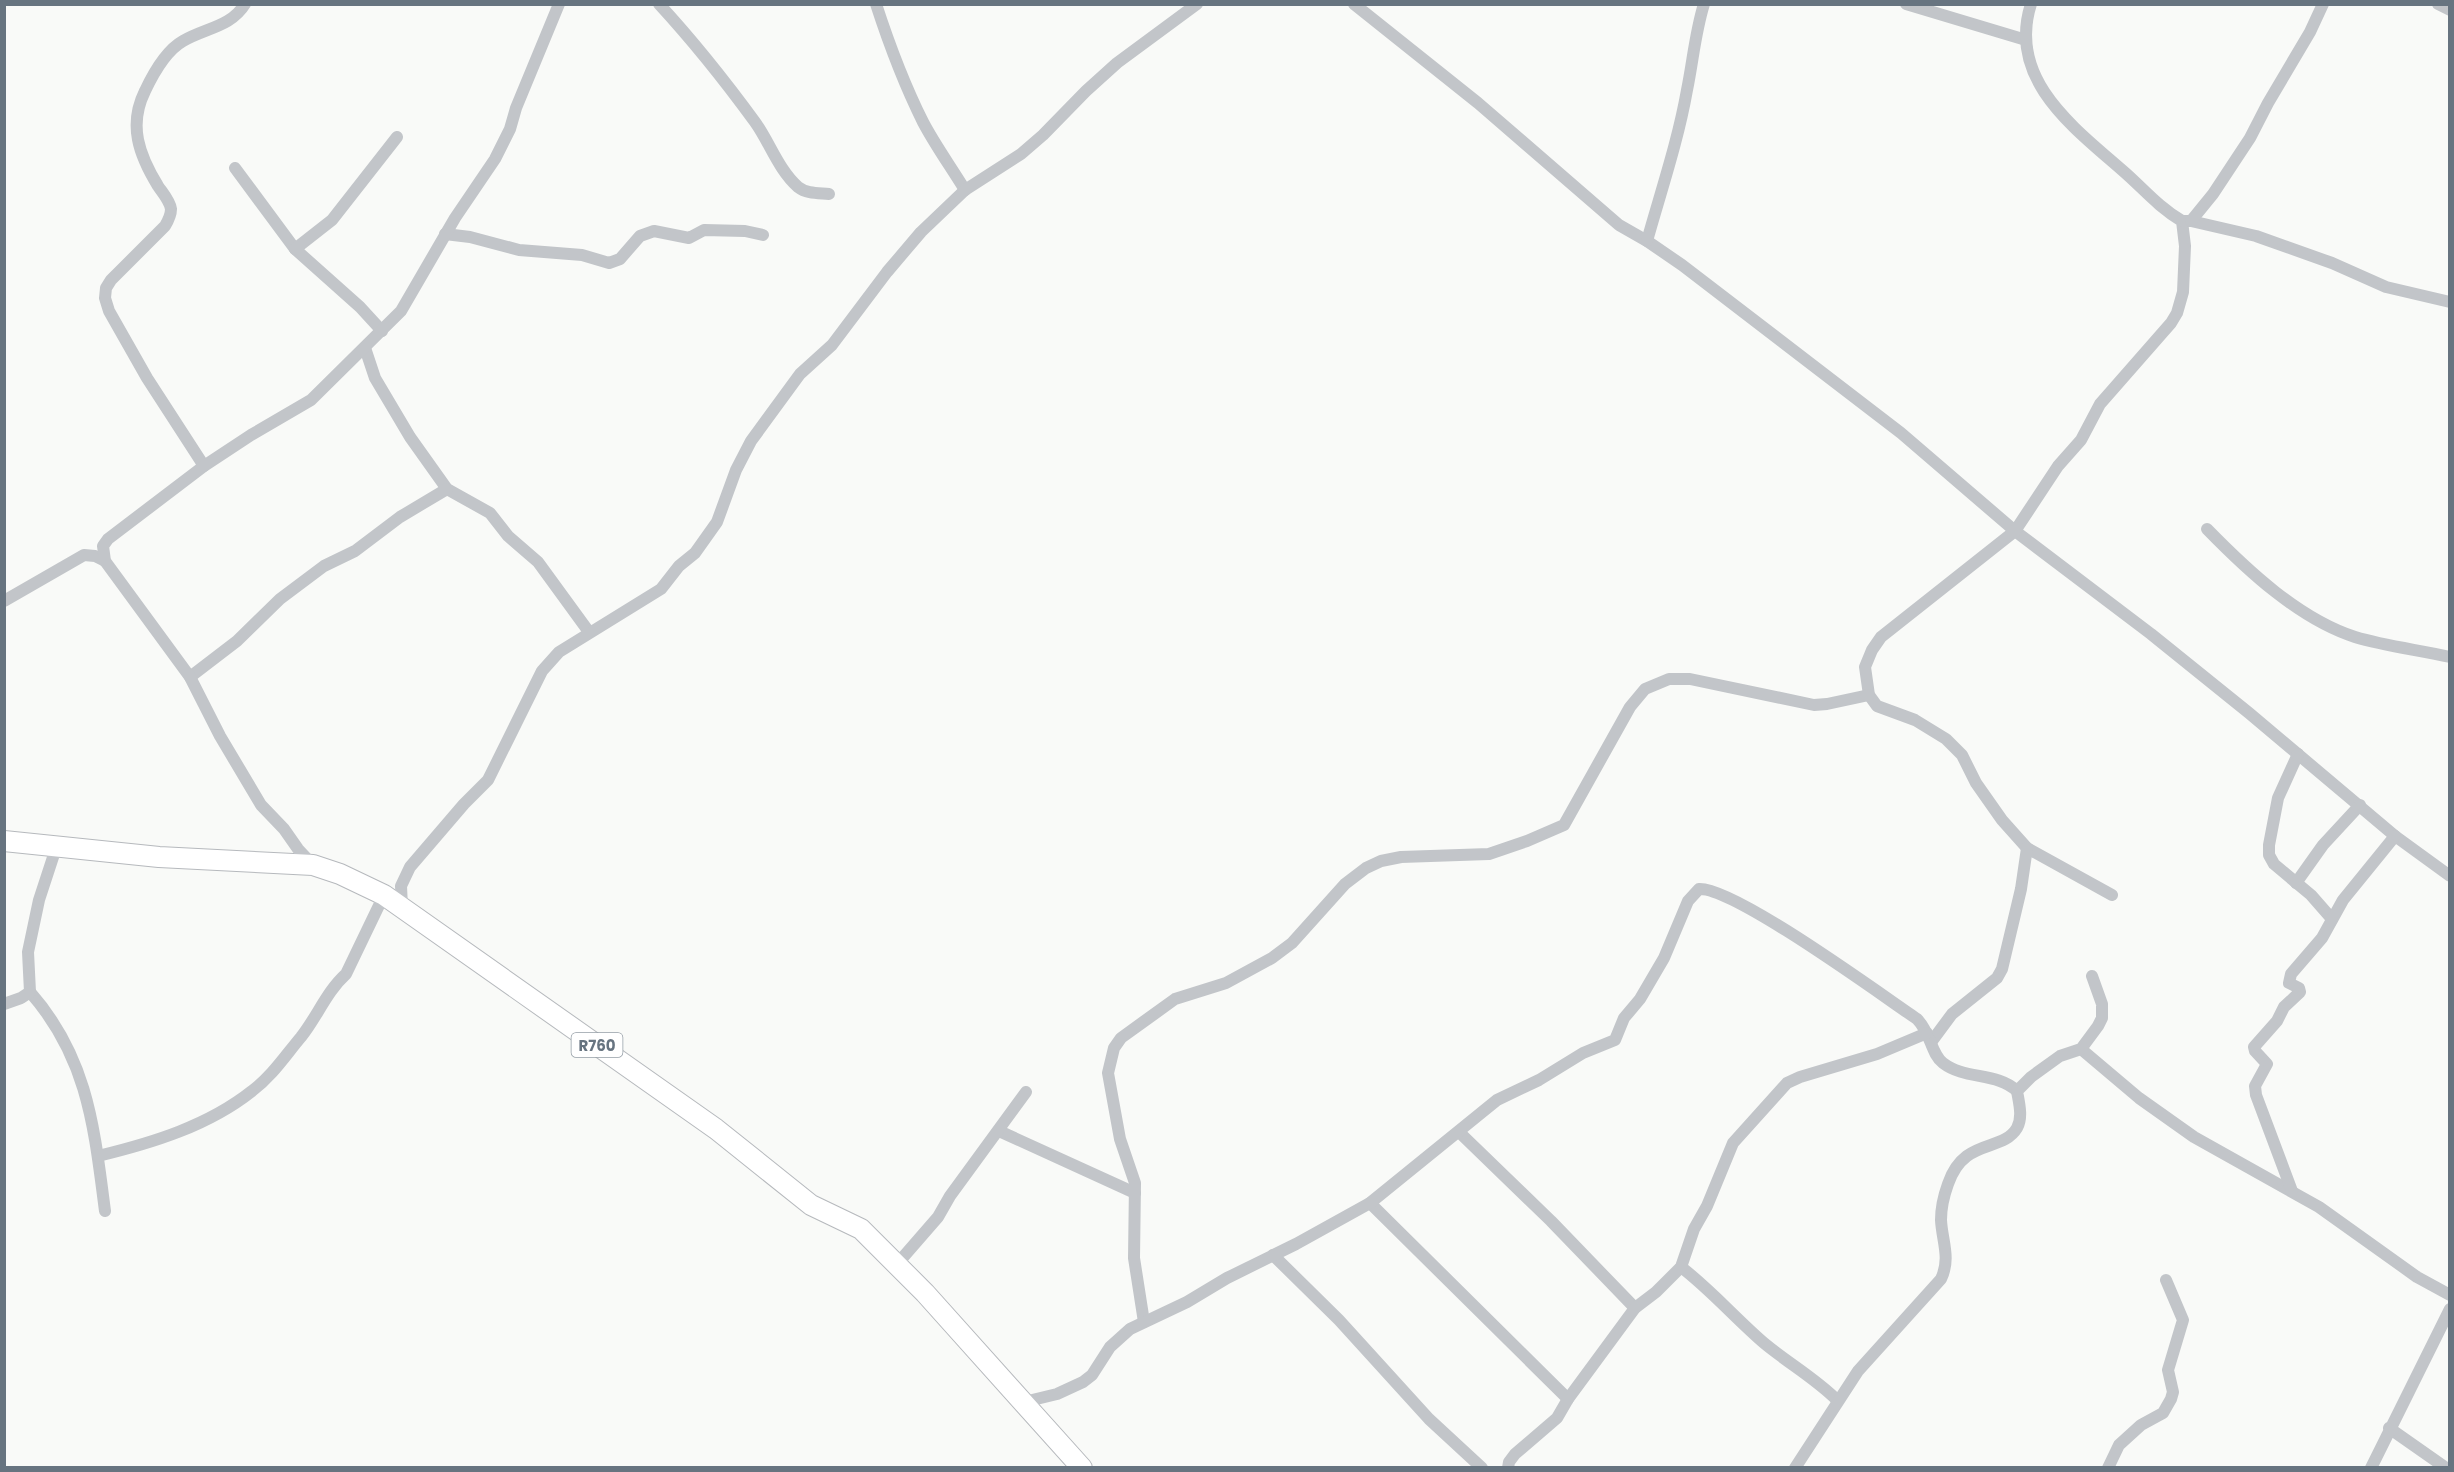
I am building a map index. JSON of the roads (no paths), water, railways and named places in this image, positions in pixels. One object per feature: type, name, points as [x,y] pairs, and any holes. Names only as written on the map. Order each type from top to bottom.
[{"type":"main road","name":"R760","points":[[4,841],[159,856],[313,865],[340,874],[384,895],[716,1129],[811,1205],[861,1229],[898,1263],[1082,1467]]},
{"type":"street","points":[[204,466],[147,378],[108,311],[105,298],[106,288],[111,280],[165,226],[171,216],[171,207],[146,167],[136,133],[136,119],[145,91],[175,47],[184,40],[232,19],[245,4]]},
{"type":"street","points":[[105,561],[103,546],[108,539],[204,466],[311,400],[382,331],[412,296],[445,234],[482,180],[504,142],[559,4]]},
{"type":"street","points":[[659,4],[706,57],[756,124],[788,175],[807,192],[829,194]]},
{"type":"street","points":[[876,4],[886,29],[890,48],[923,122],[964,190]]},
{"type":"street","points":[[402,907],[402,886],[410,867],[464,804],[488,780],[542,671],[559,651],[661,588],[679,566],[695,553],[717,522],[736,470],[751,441],[784,394],[800,374],[832,345],[887,272],[921,232],[964,190],[1021,154],[1117,63],[1197,4]]},
{"type":"street","points":[[1354,4],[1478,103],[1619,225],[1647,241],[1901,433],[2015,531],[2151,634],[2395,836],[2450,876]]},
{"type":"street","points":[[1647,241],[1677,135],[1688,89],[1696,30],[1704,4]]},
{"type":"street","points":[[1906,4],[2025,40]]},
{"type":"street","points":[[2031,4],[2025,40],[2040,88],[2087,140],[2138,184],[2162,209],[2186,221],[2256,236],[2332,263],[2386,287],[2450,302]]},
{"type":"street","points":[[2112,895],[2027,848],[1987,800],[1956,747],[1926,725],[1877,706],[1869,695],[1865,667],[1872,650],[1881,637],[2015,531],[2058,466],[2081,440],[2100,404],[2171,323],[2177,313],[2184,281],[2186,221],[2213,194],[2250,138],[2310,32],[2323,4]]},
{"type":"street","points":[[2438,4],[2450,9]]},
{"type":"street","points":[[295,249],[332,220],[397,137]]},
{"type":"street","points":[[235,168],[295,249],[360,307],[382,331]]},
{"type":"street","points":[[445,234],[464,236],[519,250],[582,255],[609,263],[620,259],[640,236],[654,231],[689,238],[704,230],[745,231],[763,235]]},
{"type":"street","points":[[365,348],[375,378],[410,437],[447,489],[490,513],[508,536],[538,562],[590,632]]},
{"type":"street","points":[[190,677],[237,641],[280,599],[324,566],[355,551],[400,517],[447,489]]},
{"type":"street","points":[[2206,530],[2237,560],[2314,618],[2355,637],[2450,657]]},
{"type":"street","points":[[4,600],[84,555],[95,556],[105,561],[190,677],[220,736],[261,805],[313,865]]},
{"type":"street","points":[[1144,1322],[1134,1258],[1135,1193],[1132,1169],[1120,1139],[1108,1073],[1114,1048],[1121,1038],[1175,999],[1226,983],[1272,958],[1292,943],[1345,884],[1365,868],[1381,861],[1401,857],[1489,854],[1564,825],[1630,707],[1645,688],[1653,684],[1670,679],[1690,679],[1814,705],[1869,695]]},
{"type":"street","points":[[2298,754],[2278,798],[2269,851],[2274,864],[2311,895],[2332,919]]},
{"type":"street","points":[[2296,883],[2323,845],[2360,805]]},
{"type":"street","points":[[2292,1191],[2256,1095],[2255,1086],[2267,1064],[2254,1047],[2277,1021],[2284,1007],[2300,992],[2300,988],[2289,982],[2289,977],[2322,938],[2343,900],[2395,836]]},
{"type":"street","points":[[57,845],[39,900],[27,952],[30,992],[44,1007],[66,1043],[80,1076],[93,1123],[105,1211]]},
{"type":"street","points":[[1496,1467],[1508,1465],[1557,1418],[1568,1398],[1635,1308],[1681,1268],[1694,1229],[1707,1206],[1733,1143],[1787,1083],[1929,1037],[1948,1018],[1997,978],[2002,969],[2019,899],[2027,848]]},
{"type":"street","points":[[1024,1402],[1057,1394],[1083,1382],[1092,1375],[1118,1337],[1371,1203],[1497,1100],[1539,1080],[1583,1053],[1614,1040],[1624,1018],[1640,999],[1664,958],[1688,901],[1699,889],[1715,892],[1764,916],[1917,1019],[1929,1037],[1936,1056],[1946,1065],[1953,1069],[2002,1081],[2017,1091],[2020,1110],[2017,1128],[2004,1140],[1983,1146],[1964,1157],[1949,1182],[1941,1219],[1947,1260],[1941,1279],[1858,1371],[1795,1467]]},
{"type":"street","points":[[98,1156],[139,1146],[185,1130],[252,1092],[273,1072],[314,1022],[338,981],[346,974],[384,895]]},
{"type":"street","points":[[2017,1091],[2031,1077],[2060,1056],[2081,1049],[2098,1026],[2103,1012],[2092,976]]},
{"type":"street","points":[[4,1004],[30,992]]},
{"type":"street","points":[[2081,1049],[2139,1098],[2194,1137],[2319,1207],[2417,1277],[2450,1294]]},
{"type":"street","points":[[898,1263],[938,1217],[950,1196],[1026,1092]]},
{"type":"street","points":[[999,1131],[1135,1193]]},
{"type":"street","points":[[1459,1132],[1551,1221],[1635,1308]]},
{"type":"street","points":[[1371,1203],[1568,1398]]},
{"type":"street","points":[[1273,1255],[1339,1320],[1429,1419],[1482,1467]]},
{"type":"street","points":[[1681,1268],[1728,1308],[1765,1344],[1818,1382],[1837,1400]]},
{"type":"street","points":[[2108,1467],[2119,1445],[2135,1429],[2163,1413],[2171,1399],[2173,1392],[2168,1370],[2183,1320],[2166,1280]]},
{"type":"street","points":[[2371,1467],[2450,1309]]},
{"type":"street","points":[[2389,1428],[2446,1467]]}]
